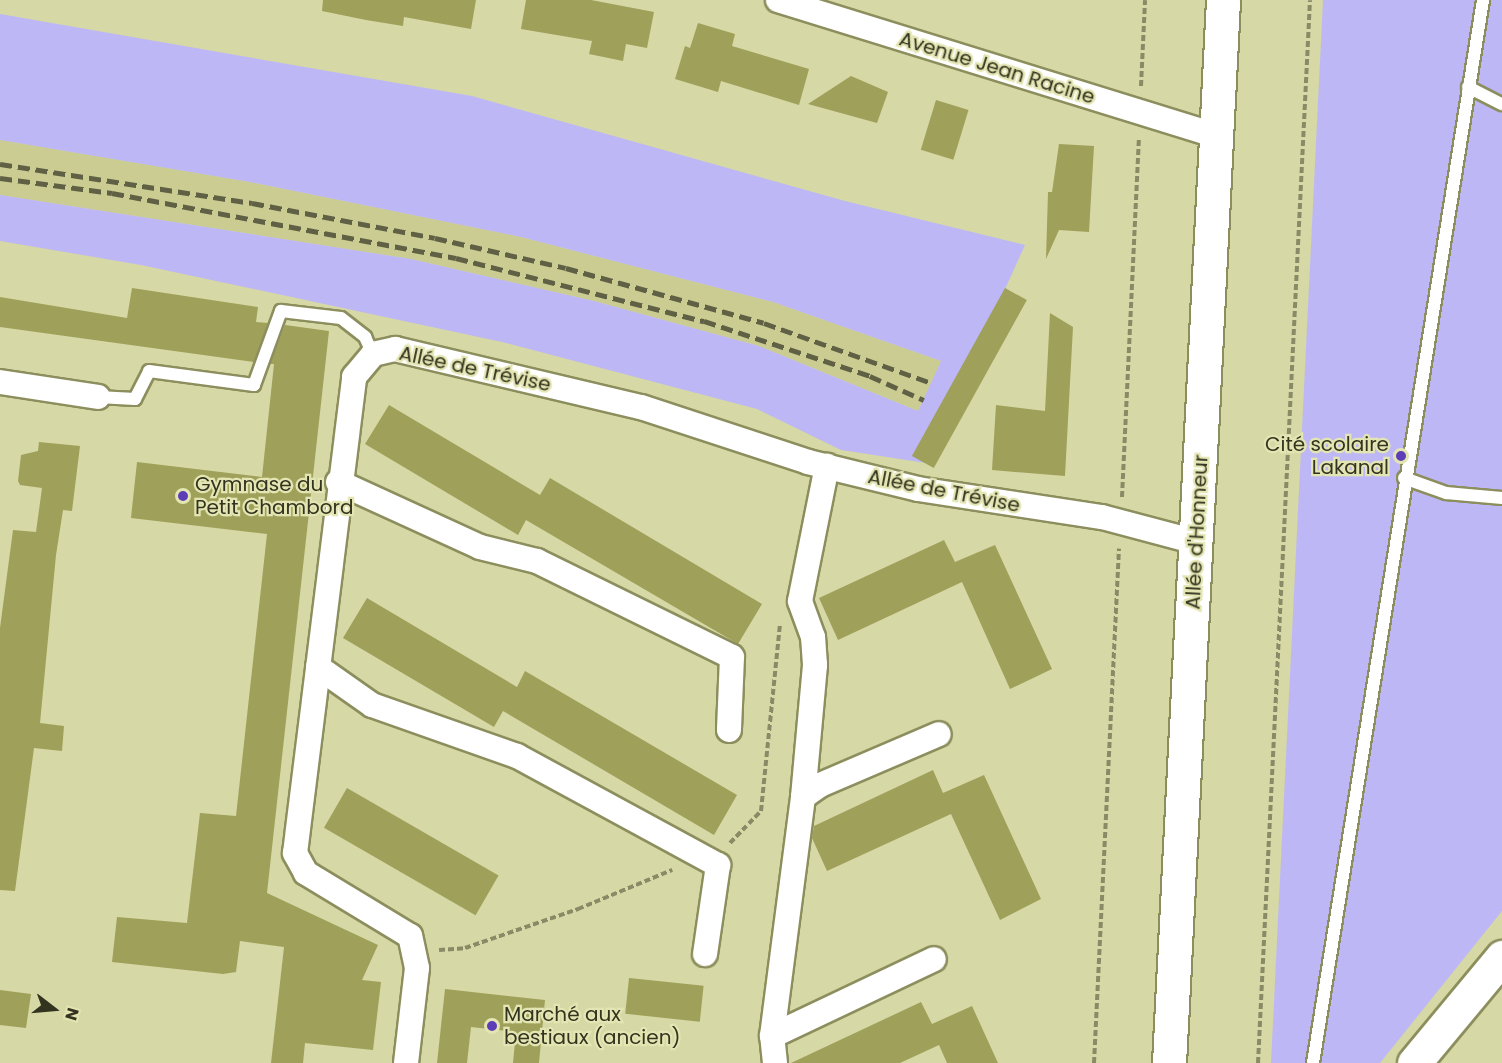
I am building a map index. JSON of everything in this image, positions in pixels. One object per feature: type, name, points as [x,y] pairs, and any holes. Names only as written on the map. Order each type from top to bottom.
[{"type":"main road","name":"Allée d'Honneur","points":[[1169,1063],[1223,0]]},
{"type":"main road","points":[[1414,1063],[1502,957]]},
{"type":"street","name":"Avenue Jean Racine","points":[[778,0],[1217,136]]},
{"type":"street","name":"Allée de Trévise","points":[[414,952],[410,936],[306,873],[294,853],[318,667],[338,482],[354,377],[384,351],[640,406],[827,466],[976,499],[1102,517],[1196,542]]},
{"type":"street","points":[[0,382],[98,397]]},
{"type":"street","points":[[776,1063],[772,1036],[803,797],[815,665],[813,637],[800,601],[827,466]]},
{"type":"street","points":[[338,482],[480,547],[537,561],[732,657],[729,730]]},
{"type":"street","points":[[318,667],[372,705],[517,756],[718,865],[705,954]]},
{"type":"street","points":[[803,797],[820,785],[939,734]]},
{"type":"street","points":[[406,1063],[417,968],[414,952]]},
{"type":"street","points":[[772,1036],[934,959]]},
{"type":"lane","points":[[1313,1063],[1404,478],[1483,0]]},
{"type":"lane","points":[[1468,87],[1502,104]]},
{"type":"lane","points":[[98,397],[135,399],[149,371],[254,385],[281,311],[340,318],[384,351]]},
{"type":"lane","points":[[1404,478],[1446,493],[1502,498]]},
{"type":"path","points":[[1258,1063],[1310,0]]},
{"type":"path","points":[[414,952],[465,948],[578,909],[725,847],[761,811],[781,619]]},
{"type":"shaded area","name":"Cité scolaire Lakanal","points":[[1323,0],[1502,0],[1502,911],[1380,1063],[1271,1063]]},
{"type":"shaded area","points":[[0,14],[472,96],[845,201],[1025,245],[926,463],[841,450],[757,409],[502,342],[141,265],[0,241],[0,195],[411,259],[594,301],[759,346],[918,411],[941,361],[773,302],[521,237],[250,182],[0,140]]},
{"type":"shaded area","points":[[0,140],[250,182],[521,237],[773,302],[941,361],[918,411],[759,346],[594,301],[411,259],[0,195]]},
{"type":"building","points":[[323,0],[476,0],[471,29],[404,17],[403,26],[366,20],[322,11]]},
{"type":"building","points":[[526,0],[591,0],[654,12],[647,48],[626,44],[623,61],[589,54],[592,41],[521,29]]},
{"type":"building","points":[[698,23],[735,34],[732,46],[809,69],[799,105],[721,81],[718,92],[675,79],[685,46],[690,48]]},
{"type":"building","points":[[851,76],[888,92],[877,123],[808,104]]},
{"type":"building","points":[[936,100],[969,110],[953,160],[921,150]]},
{"type":"building","points":[[1059,144],[1094,146],[1089,232],[1059,230],[1046,259],[1048,192],[1052,192]]},
{"type":"building","points":[[132,288],[258,307],[256,322],[268,323],[254,362],[0,327],[0,297],[127,318]]},
{"type":"building","points":[[1005,288],[1027,300],[934,468],[912,456]]},
{"type":"building","points":[[1050,313],[1073,327],[1065,476],[992,470],[996,405],[1045,411]]},
{"type":"building","points":[[285,325],[329,331],[267,893],[378,945],[362,980],[381,982],[373,1050],[305,1043],[303,1063],[271,1063],[284,947],[240,941],[236,972],[223,974],[112,962],[117,917],[187,923],[200,813],[236,816],[267,534],[131,518],[137,462],[262,477],[274,364],[270,364]]},
{"type":"building","points":[[389,405],[540,495],[550,478],[762,604],[738,644],[526,520],[518,535],[365,444]]},
{"type":"building","points":[[39,442],[80,446],[72,511],[63,510],[56,555],[40,723],[64,726],[62,751],[34,748],[15,891],[0,890],[0,628],[13,530],[36,532],[42,488],[20,485],[18,481],[21,455],[38,451]]},
{"type":"building","points":[[944,540],[955,562],[995,545],[1052,669],[1010,689],[962,582],[838,640],[819,598]]},
{"type":"building","points":[[367,598],[517,687],[525,671],[737,795],[714,835],[503,711],[494,727],[343,638]]},
{"type":"building","points":[[933,770],[943,793],[984,775],[1041,899],[1000,920],[951,814],[827,871],[812,838],[814,826]]},
{"type":"building","points":[[347,788],[499,876],[476,915],[324,828]]},
{"type":"building","points":[[629,978],[704,986],[700,1022],[625,1014]]},
{"type":"building","name":"Marché aux bestiaux (ancien)","points":[[445,989],[545,1000],[539,1063],[513,1063],[516,1032],[471,1027],[467,1063],[437,1063]]},
{"type":"building","points":[[0,990],[31,994],[26,1028],[0,1025]]},
{"type":"building","points":[[921,1002],[932,1024],[972,1006],[998,1063],[947,1063],[939,1045],[900,1063],[791,1063]]},
{"type":"railway","points":[[0,164],[252,203],[435,238],[566,268],[764,323],[932,383]]},
{"type":"railway","points":[[0,178],[112,193],[456,258],[704,321],[870,376],[924,400]]},
{"type":"place","name":"Cité scolaire Lakanal","points":[[1401,456]]},
{"type":"place","name":"Gymnase du Petit Chambord","points":[[183,496]]},
{"type":"place","name":"Marché aux bestiaux (ancien)","points":[[492,1026]]}]
